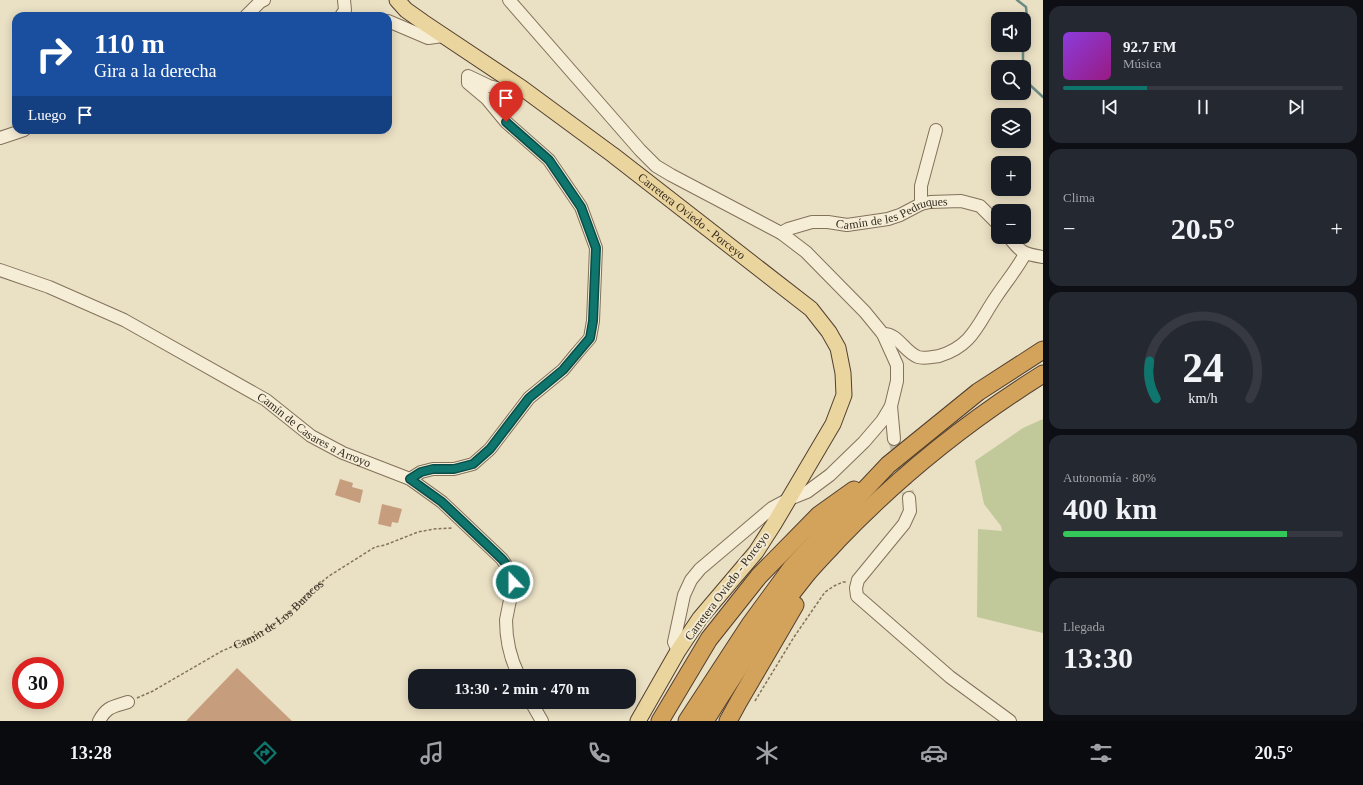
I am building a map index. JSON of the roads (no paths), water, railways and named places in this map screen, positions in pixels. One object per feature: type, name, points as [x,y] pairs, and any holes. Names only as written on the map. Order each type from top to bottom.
[{"type":"highway","points":[[660,721],[709,639],[759,576],[819,515],[888,464],[978,392],[1043,350]]},
{"type":"highway","points":[[705,721],[762,634],[802,580],[863,514],[912,470],[956,434],[984,413],[1043,374]]},
{"type":"highway","points":[[686,721],[751,623],[792,567],[888,464]]},
{"type":"highway","points":[[728,721],[802,592],[863,514]]},
{"type":"main road","name":"Carretera Oviedo - Porceyo","points":[[397,0],[406,10],[519,86],[614,155],[811,309],[829,332],[838,348],[843,373],[844,395],[833,424],[756,552],[700,618],[678,651],[638,721]]},
{"type":"street","points":[[250,12],[264,0]]},
{"type":"street","points":[[343,12],[345,10],[344,0]]},
{"type":"street","points":[[509,0],[629,139],[656,166],[781,233],[806,252],[865,312],[883,334],[897,365],[897,381],[891,406],[878,427],[830,475],[807,492],[787,500]]},
{"type":"street","points":[[392,23],[428,38],[443,36]]},
{"type":"street","points":[[410,479],[421,472],[433,469],[454,469],[473,464],[490,449],[529,398],[563,370],[590,338],[593,321],[596,248],[581,207],[549,160],[506,122],[487,99],[468,82],[468,76],[489,86],[504,90],[519,86]]},
{"type":"street","points":[[921,204],[920,186],[936,130]]},
{"type":"street","points":[[0,138],[12,134]]},
{"type":"street","name":"Camín de les Pedruques","points":[[781,233],[788,229],[812,222],[828,222],[847,225],[888,219],[900,215],[921,204],[930,202],[961,201],[980,206],[991,217]]},
{"type":"street","points":[[1013,244],[1016,248],[1026,254],[1043,257]]},
{"type":"street","points":[[883,334],[887,334],[895,338],[907,350],[918,357],[932,358],[962,346],[972,336],[996,297],[1015,272],[1026,254]]},
{"type":"street","name":"Camín de Casares a Arroyo","points":[[0,270],[49,287],[124,320],[266,400],[311,436],[343,453],[410,479],[442,502],[502,559],[509,568],[513,582],[512,594],[506,617],[506,639],[516,669]]},
{"type":"street","points":[[891,406],[894,439]]},
{"type":"street","points":[[909,498],[910,511],[904,524],[857,582],[857,596],[950,677],[1010,721]]},
{"type":"street","name":"Carretera Oviedo - Porceyo","points":[[678,651],[674,642],[684,595],[691,580],[708,560],[732,543],[772,508],[787,500]]},
{"type":"street","points":[[100,721],[104,712],[128,702]]},
{"type":"street","points":[[535,709],[542,721]]},
{"type":"waterway","points":[[1017,0],[1026,7],[1026,12]]},
{"type":"waterway","points":[[1023,52],[1023,60]]},
{"type":"waterway","points":[[1031,86],[1043,97]]},
{"type":"tunnel","points":[[894,439],[909,498]]}]
